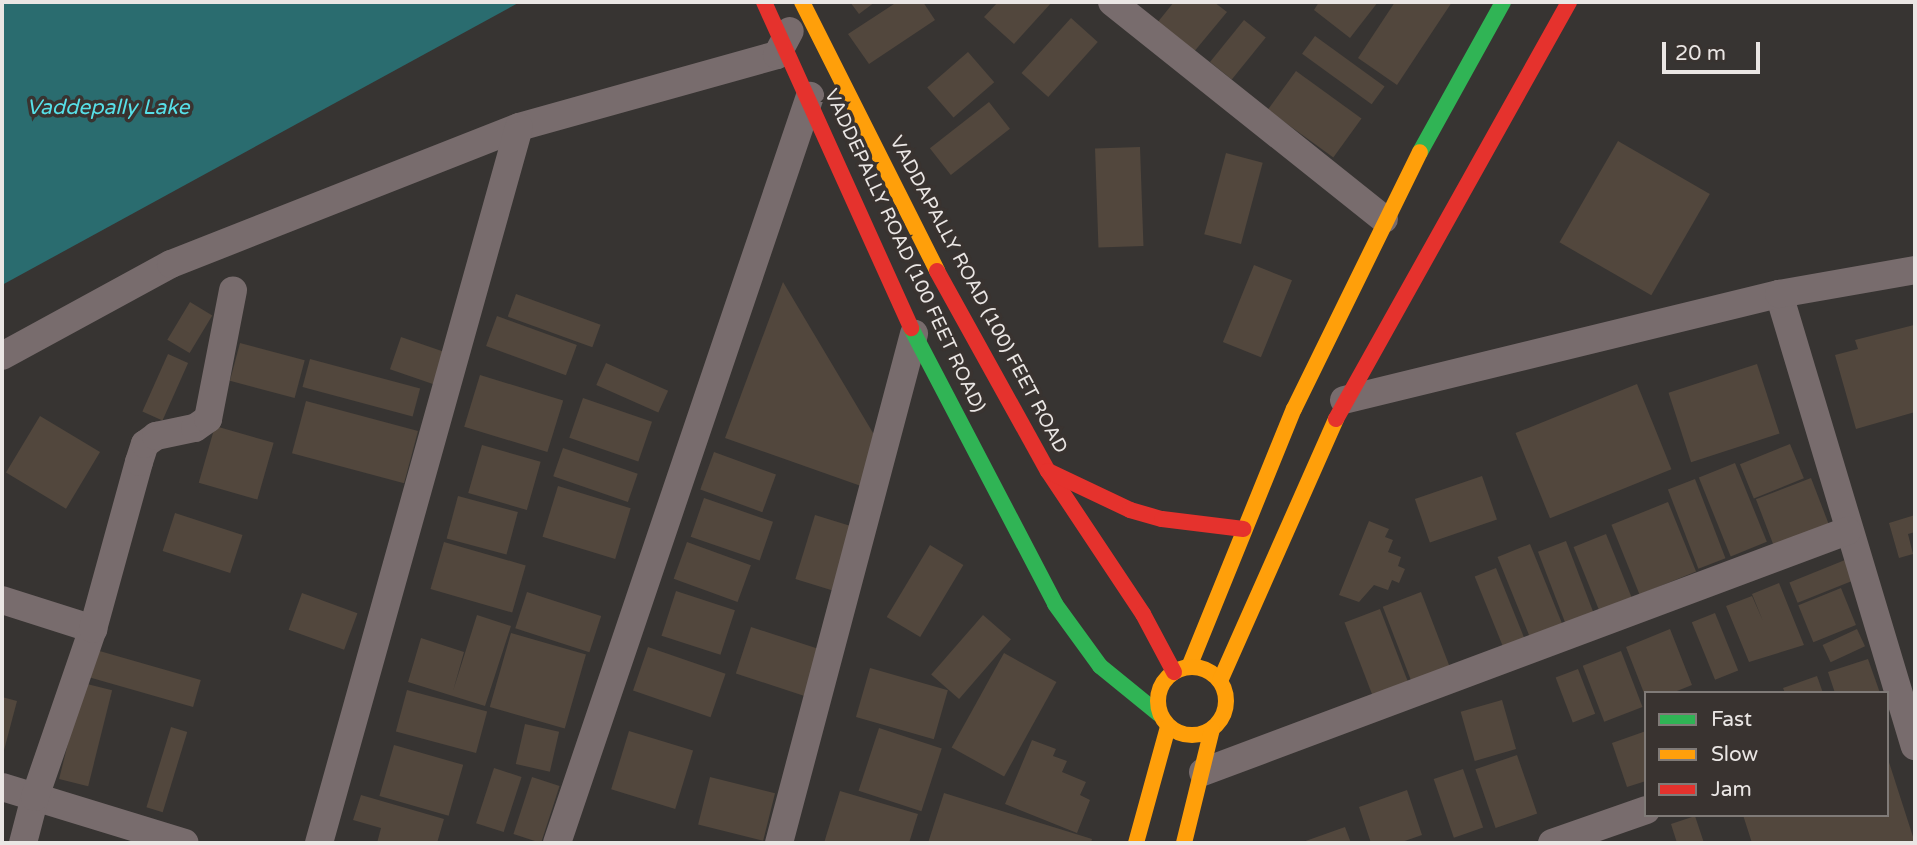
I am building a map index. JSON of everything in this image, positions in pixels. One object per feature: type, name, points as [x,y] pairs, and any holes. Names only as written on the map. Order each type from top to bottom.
[{"type":"main road","name":"VADDEPALLY ROAD (100 FEET ROAD)","points":[[764,2],[780,48],[810,96],[914,334],[1055,604],[1100,666],[1164,720]]},
{"type":"main road","points":[[1220,681],[1345,400],[1569,2]]},
{"type":"main road","name":"VADDAPALLY ROAD (100) FEET ROAD","points":[[808,5],[950,296],[1048,471],[1181,670]]},
{"type":"main road","points":[[1136,843],[1164,720],[1157,699],[1162,683],[1181,670],[1242,529],[1384,219],[1494,6]]},
{"type":"main road","points":[[1048,471],[1130,510],[1163,519],[1242,529]]},
{"type":"main road","points":[[1181,670],[1206,670],[1220,681],[1226,698],[1223,716],[1212,729],[1184,843]]},
{"type":"main road","points":[[1164,720],[1182,734],[1212,729]]},
{"type":"street","points":[[744,2],[780,48]]},
{"type":"street","points":[[1112,2],[1384,219]]},
{"type":"street","points":[[2,356],[170,264],[519,127],[780,48],[808,5]]},
{"type":"street","points":[[557,843],[810,96]]},
{"type":"street","points":[[318,843],[519,127]]},
{"type":"street","points":[[1345,400],[1779,295],[1915,270]]},
{"type":"street","points":[[23,843],[35,797],[93,629],[145,444],[156,436],[195,428],[213,408],[233,290]]},
{"type":"street","points":[[1779,295],[1847,531],[1889,691]]},
{"type":"street","points":[[779,843],[914,334]]},
{"type":"street","points":[[1203,772],[1847,531]]},
{"type":"street","points":[[2,600],[93,629]]},
{"type":"street","points":[[1889,691],[1897,722],[1915,746]]},
{"type":"street","points":[[2,787],[186,843]]},
{"type":"street","points":[[1552,843],[1644,811]]},
{"type":"water","name":"Vaddepally Lake","points":[[2,2],[520,2],[2,285]]},
{"type":"building","points":[[850,2],[875,2],[859,14]]},
{"type":"building","points":[[897,2],[923,2],[935,20],[869,64],[848,34]]},
{"type":"building","points":[[998,2],[1052,2],[1014,44],[984,17]]},
{"type":"building","points":[[1174,2],[1214,2],[1227,12],[1193,53],[1157,23]]},
{"type":"building","points":[[1319,2],[1378,2],[1350,38],[1314,10]]},
{"type":"building","points":[[1395,2],[1452,2],[1397,85],[1358,58]]},
{"type":"building","points":[[1071,18],[1098,42],[1048,97],[1021,73]]},
{"type":"building","points":[[1244,20],[1266,38],[1232,80],[1210,62]]},
{"type":"building","points":[[1315,36],[1385,87],[1372,104],[1302,54]]},
{"type":"building","points":[[968,52],[994,82],[953,118],[927,87]]},
{"type":"building","points":[[1296,71],[1362,119],[1333,157],[1268,110]]},
{"type":"building","points":[[989,102],[1010,129],[951,175],[930,148]]},
{"type":"building","points":[[1618,141],[1710,194],[1651,295],[1560,242]]},
{"type":"building","points":[[1140,147],[1143,246],[1098,248],[1095,149]]},
{"type":"building","points":[[1226,153],[1263,163],[1241,244],[1204,234]]},
{"type":"building","points":[[1254,265],[1292,280],[1261,357],[1223,342]]},
{"type":"building","points":[[783,282],[876,438],[861,486],[725,438]]},
{"type":"building","points":[[516,294],[601,325],[592,347],[508,317]]},
{"type":"building","points":[[190,302],[212,315],[190,353],[167,340]]},
{"type":"building","points":[[497,316],[577,345],[566,375],[486,346]]},
{"type":"building","points":[[1914,325],[1915,412],[1856,429],[1835,355],[1858,349],[1855,340]]},
{"type":"building","points":[[401,337],[448,353],[437,385],[390,369]]},
{"type":"building","points":[[240,343],[305,360],[295,398],[230,381]]},
{"type":"building","points":[[168,354],[188,363],[162,421],[142,412]]},
{"type":"building","points":[[310,359],[420,389],[413,417],[302,387]]},
{"type":"building","points":[[606,363],[668,391],[658,413],[596,385]]},
{"type":"building","points":[[1757,364],[1780,433],[1691,462],[1669,393]]},
{"type":"building","points":[[480,375],[563,400],[547,452],[464,427]]},
{"type":"building","points":[[1637,384],[1671,469],[1550,518],[1516,433]]},
{"type":"building","points":[[583,398],[652,422],[638,461],[569,438]]},
{"type":"building","points":[[306,401],[418,431],[404,483],[292,453]]},
{"type":"building","points":[[40,416],[100,452],[66,509],[6,473]]},
{"type":"building","points":[[215,426],[274,443],[257,500],[199,483]]},
{"type":"building","points":[[1790,444],[1804,478],[1754,499],[1740,464]]},
{"type":"building","points":[[482,445],[541,462],[527,510],[468,493]]},
{"type":"building","points":[[563,448],[638,474],[628,502],[553,476]]},
{"type":"building","points":[[714,452],[776,475],[762,512],[700,490]]},
{"type":"building","points":[[1735,463],[1767,542],[1731,556],[1699,478]]},
{"type":"building","points":[[1482,476],[1497,519],[1430,543],[1415,499]]},
{"type":"building","points":[[1811,478],[1829,524],[1773,545],[1756,499]]},
{"type":"building","points":[[1695,479],[1725,558],[1698,569],[1668,489]]},
{"type":"building","points":[[558,486],[631,508],[615,559],[543,537]]},
{"type":"building","points":[[458,496],[518,512],[506,555],[447,539]]},
{"type":"building","points":[[704,498],[773,522],[760,561],[691,537]]},
{"type":"building","points":[[1668,502],[1696,572],[1640,594],[1611,525]]},
{"type":"building","points":[[175,513],[243,535],[230,573],[163,551]]},
{"type":"building","points":[[815,515],[852,526],[833,590],[795,579]]},
{"type":"building","points":[[1915,515],[1915,532],[1908,534],[1913,554],[1899,558],[1889,523]]},
{"type":"building","points":[[1369,521],[1389,529],[1385,537],[1393,540],[1388,552],[1401,557],[1398,566],[1405,569],[1399,583],[1392,580],[1388,590],[1374,585],[1359,602],[1339,595]]},
{"type":"building","points":[[1606,534],[1632,598],[1599,611],[1574,547]]},
{"type":"building","points":[[1566,541],[1594,613],[1566,624],[1538,552]]},
{"type":"building","points":[[444,542],[526,565],[512,613],[430,589]]},
{"type":"building","points":[[687,542],[751,565],[738,602],[674,579]]},
{"type":"building","points":[[1530,544],[1563,625],[1530,638],[1498,557]]},
{"type":"building","points":[[930,545],[963,565],[920,637],[887,617]]},
{"type":"building","points":[[1845,560],[1853,580],[1798,603],[1789,582]]},
{"type":"building","points":[[1496,568],[1525,639],[1504,648],[1475,577]]},
{"type":"building","points":[[1779,583],[1804,645],[1749,662],[1726,606],[1752,596],[1763,621],[1752,594]]},
{"type":"building","points":[[1841,588],[1856,625],[1813,642],[1798,605]]},
{"type":"building","points":[[676,591],[735,610],[720,655],[661,636]]},
{"type":"building","points":[[527,592],[601,616],[589,652],[515,628]]},
{"type":"building","points":[[1421,592],[1449,666],[1411,680],[1383,607]]},
{"type":"building","points":[[302,593],[357,613],[344,650],[289,630]]},
{"type":"building","points":[[1380,609],[1408,683],[1373,696],[1345,623]]},
{"type":"building","points":[[1715,613],[1738,670],[1715,680],[1692,622]]},
{"type":"building","points":[[477,615],[511,626],[485,706],[408,682],[421,638],[464,652],[453,691]]},
{"type":"building","points":[[983,615],[1011,639],[959,699],[931,675]]},
{"type":"building","points":[[751,627],[820,650],[805,696],[736,674]]},
{"type":"building","points":[[1670,629],[1692,685],[1677,691],[1644,693],[1626,647]]},
{"type":"building","points":[[1857,629],[1865,646],[1831,662],[1823,645]]},
{"type":"building","points":[[511,633],[586,654],[565,729],[490,707]]},
{"type":"building","points":[[648,647],[726,674],[711,717],[633,690]]},
{"type":"building","points":[[96,650],[201,680],[193,707],[88,677]]},
{"type":"building","points":[[1621,651],[1643,707],[1604,722],[1583,666]]},
{"type":"building","points":[[1004,653],[1056,682],[1004,777],[952,747]]},
{"type":"building","points":[[1868,659],[1879,691],[1834,691],[1828,672]]},
{"type":"building","points":[[870,668],[948,690],[934,739],[856,717]]},
{"type":"building","points":[[1578,669],[1595,714],[1573,722],[1556,678]]},
{"type":"building","points":[[1817,676],[1822,691],[1784,691],[1783,688]]},
{"type":"building","points":[[83,683],[112,690],[88,786],[59,779]]},
{"type":"building","points":[[407,690],[487,711],[476,753],[396,732]]},
{"type":"building","points":[[2,697],[17,701],[3,754],[2,754]]},
{"type":"building","points":[[1502,700],[1516,749],[1475,761],[1461,712]]},
{"type":"building","points":[[525,724],[559,732],[550,772],[516,764]]},
{"type":"building","points":[[171,727],[187,732],[163,812],[146,807]]},
{"type":"building","points":[[879,728],[942,748],[921,811],[859,791]]},
{"type":"building","points":[[629,731],[693,751],[675,809],[611,789]]},
{"type":"building","points":[[1644,732],[1644,782],[1627,787],[1612,743]]},
{"type":"building","points":[[1032,740],[1056,749],[1053,756],[1067,761],[1062,772],[1086,782],[1080,795],[1090,800],[1077,833],[1005,804]]},
{"type":"building","points":[[394,745],[463,765],[449,816],[379,796]]},
{"type":"building","points":[[1517,755],[1537,814],[1496,828],[1475,769]]},
{"type":"building","points":[[1889,762],[1915,843],[1752,843],[1744,817],[1889,817]]},
{"type":"building","points":[[494,768],[522,777],[504,832],[476,823]]},
{"type":"building","points":[[1463,769],[1483,828],[1454,838],[1434,779]]},
{"type":"building","points":[[532,777],[560,786],[541,843],[513,834]]},
{"type":"building","points":[[710,777],[775,793],[763,841],[698,825]]},
{"type":"building","points":[[1407,790],[1422,835],[1399,843],[1371,843],[1359,807]]},
{"type":"building","points":[[840,791],[918,814],[909,843],[824,843]]},
{"type":"building","points":[[944,793],[1092,839],[1091,843],[928,843]]},
{"type":"building","points":[[361,795],[444,819],[437,843],[377,843],[381,828],[353,820]]},
{"type":"building","points":[[1695,817],[1704,843],[1677,843],[1671,824]]},
{"type":"building","points":[[1345,827],[1351,843],[1300,843]]},
{"type":"traffic: fast","points":[[1420,152],[1503,2]]},
{"type":"traffic: fast","points":[[911,328],[1055,604],[1100,666],[1159,714]]},
{"type":"traffic: slow","points":[[802,2],[937,271]]},
{"type":"traffic: slow","points":[[1189,667],[1294,409],[1420,152]]},
{"type":"traffic: slow","points":[[1220,681],[1336,419]]},
{"type":"traffic: slow","points":[[1192,667],[1205,670],[1216,677],[1223,688],[1226,701],[1223,714],[1216,725],[1205,732],[1192,735],[1179,732],[1168,725],[1161,714],[1158,701],[1161,688],[1168,677],[1179,670],[1192,667]]},
{"type":"traffic: slow","points":[[1136,843],[1168,727]]},
{"type":"traffic: slow","points":[[1184,843],[1212,729]]},
{"type":"traffic: jam","points":[[764,2],[911,328]]},
{"type":"traffic: jam","points":[[1336,419],[1569,2]]},
{"type":"traffic: jam","points":[[937,271],[1048,471],[1143,614],[1174,672]]},
{"type":"traffic: jam","points":[[1048,471],[1130,510],[1162,519],[1243,529]]}]
